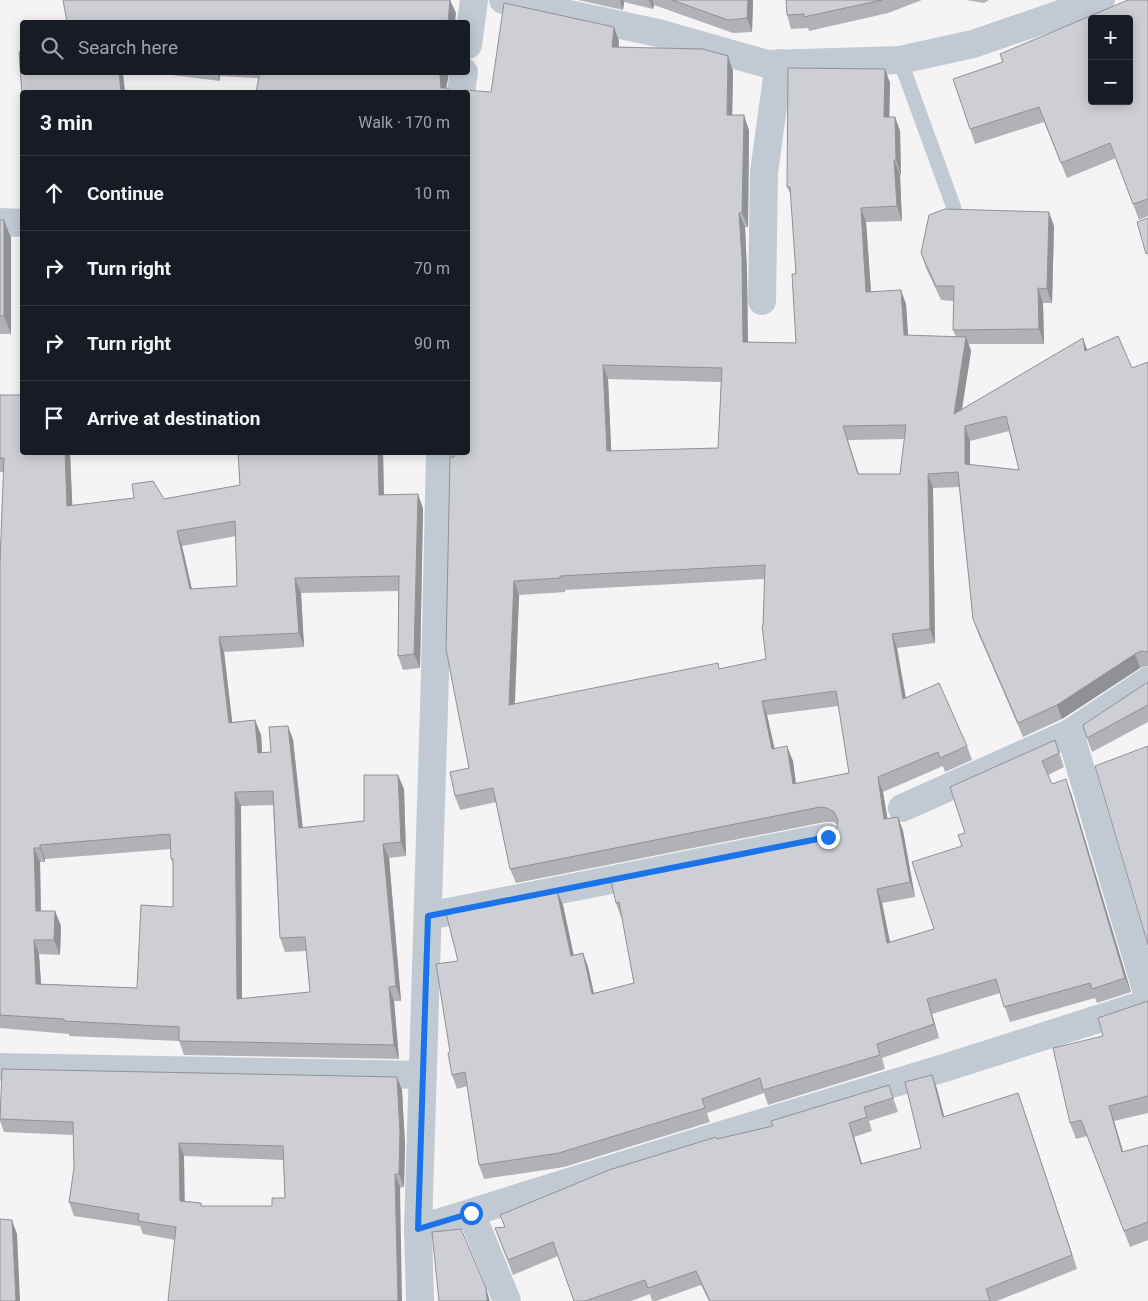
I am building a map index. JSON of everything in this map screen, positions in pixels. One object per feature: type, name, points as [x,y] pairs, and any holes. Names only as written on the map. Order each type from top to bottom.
[{"type":"street","points":[[470,30],[474,0]]},
{"type":"street","points":[[502,0],[658,33],[767,64],[900,60],[973,44],[1101,0]]},
{"type":"street","points":[[762,301],[764,172],[779,63]]},
{"type":"street","points":[[461,90],[464,75]]},
{"type":"street","points":[[0,222],[20,223]]},
{"type":"street","points":[[420,1301],[418,1229],[440,455]]},
{"type":"street","points":[[902,808],[1070,733],[1148,681]]},
{"type":"street","points":[[1070,733],[1148,996]]},
{"type":"street","points":[[428,916],[828,837]]},
{"type":"street","points":[[418,1229],[950,1066],[1148,1003]]},
{"type":"street","points":[[0,1067],[423,1075]]},
{"type":"street","points":[[471,1213],[506,1301]]},
{"type":"lane","points":[[900,60],[954,208]]},
{"type":"building","points":[[63,0],[450,0],[448,20],[67,20]]},
{"type":"building","points":[[672,0],[748,0],[747,18],[728,20]]},
{"type":"building","points":[[786,0],[882,0],[804,17],[804,14],[787,15]]},
{"type":"building","points":[[1128,0],[1148,0],[1148,199],[1133,204],[1110,143],[1061,163],[1039,107],[970,129],[953,79],[1003,62],[1000,54],[1088,17],[1088,105],[1133,105],[1133,15],[1092,15]]},
{"type":"building","points":[[504,3],[614,27],[612,47],[703,49],[728,56],[727,115],[744,115],[742,213],[739,213],[742,258],[743,342],[796,343],[792,274],[796,274],[790,187],[787,187],[788,68],[885,69],[884,117],[895,117],[896,160],[894,160],[897,206],[861,208],[866,292],[901,290],[904,335],[966,337],[954,414],[1083,338],[1085,351],[1118,336],[1132,368],[1148,362],[1148,652],[1141,651],[1135,654],[1057,705],[1018,723],[973,619],[958,472],[928,474],[930,629],[892,634],[903,699],[939,683],[967,746],[940,758],[938,752],[878,777],[884,819],[898,817],[910,882],[877,889],[887,943],[934,929],[912,862],[962,846],[958,835],[965,833],[950,787],[1055,740],[1059,753],[1042,761],[1052,784],[1066,779],[1125,978],[1092,989],[1090,983],[1004,1007],[996,979],[927,999],[934,1024],[877,1044],[880,1055],[763,1090],[760,1078],[702,1099],[705,1108],[559,1153],[479,1165],[465,1072],[452,1075],[436,964],[458,961],[446,913],[557,891],[571,956],[583,953],[592,994],[634,983],[619,902],[616,903],[611,881],[826,838],[833,834],[837,828],[838,820],[834,812],[820,807],[510,869],[493,788],[455,796],[450,772],[469,768],[446,649],[450,457],[454,457],[454,455],[470,455],[470,90],[491,92]],"holes":[[[603,365],[722,368],[718,448],[607,451]],[[1006,416],[1019,470],[965,464],[965,426]],[[906,425],[900,474],[858,474],[843,426]],[[765,565],[762,626],[766,659],[719,669],[718,663],[509,705],[514,581],[560,578],[560,576]],[[836,691],[849,773],[793,784],[787,746],[772,749],[762,701]]]},
{"type":"building","points":[[21,75],[119,75],[121,90],[22,90]]},
{"type":"building","points":[[259,75],[440,75],[441,88],[449,90],[256,90]]},
{"type":"building","points":[[945,209],[1049,212],[1047,289],[1038,288],[1039,329],[953,330],[954,286],[936,286],[921,253],[929,215]]},
{"type":"building","points":[[1148,218],[1148,253],[1146,254],[1137,222]]},
{"type":"building","points":[[0,220],[4,220],[4,316],[0,316]]},
{"type":"building","points":[[0,395],[20,395],[20,455],[65,455],[67,506],[134,498],[132,484],[153,481],[164,499],[240,485],[238,455],[378,455],[379,495],[418,494],[414,654],[398,656],[399,576],[295,578],[299,633],[219,637],[229,723],[255,720],[258,753],[271,752],[269,727],[288,726],[299,828],[364,821],[364,775],[398,775],[401,842],[383,844],[396,986],[389,987],[394,1045],[179,1041],[179,1027],[64,1021],[64,1019],[0,1015],[0,562],[4,458],[0,458]],"holes":[[[235,521],[237,586],[190,589],[177,531]],[[273,791],[280,938],[305,937],[310,992],[237,999],[235,792]],[[170,834],[171,859],[173,859],[173,907],[141,905],[137,988],[36,984],[34,940],[54,940],[55,911],[36,911],[34,848],[40,848],[40,845]]]},
{"type":"building","points":[[1148,682],[1148,705],[1087,738],[1083,725]]},
{"type":"building","points":[[1148,746],[1148,945],[1095,766]]},
{"type":"building","points":[[1148,1001],[1148,1096],[1109,1106],[1122,1152],[1148,1145],[1148,1222],[1124,1231],[1081,1120],[1070,1123],[1053,1048],[1103,1036],[1098,1018]]},
{"type":"building","points":[[2,1069],[397,1077],[400,1132],[399,1174],[395,1174],[398,1301],[168,1301],[176,1227],[138,1221],[139,1214],[69,1202],[74,1168],[73,1122],[0,1119]],"holes":[[[179,1143],[283,1146],[285,1198],[272,1198],[272,1206],[201,1206],[201,1203],[180,1201]]]},
{"type":"building","points":[[932,1075],[943,1117],[1018,1093],[1072,1255],[986,1289],[990,1301],[710,1301],[696,1271],[648,1288],[645,1280],[585,1301],[574,1301],[553,1242],[508,1260],[495,1228],[505,1227],[500,1215],[609,1170],[716,1137],[717,1139],[773,1126],[771,1121],[889,1085],[893,1098],[864,1107],[867,1117],[849,1123],[861,1164],[921,1148],[905,1082]]},
{"type":"building","points":[[0,1219],[12,1220],[16,1301],[0,1301]]},
{"type":"building","points":[[461,1229],[486,1288],[487,1301],[439,1301],[432,1232]]},
{"type":"route","points":[[471,1213],[418,1229],[428,916],[828,837]]}]
